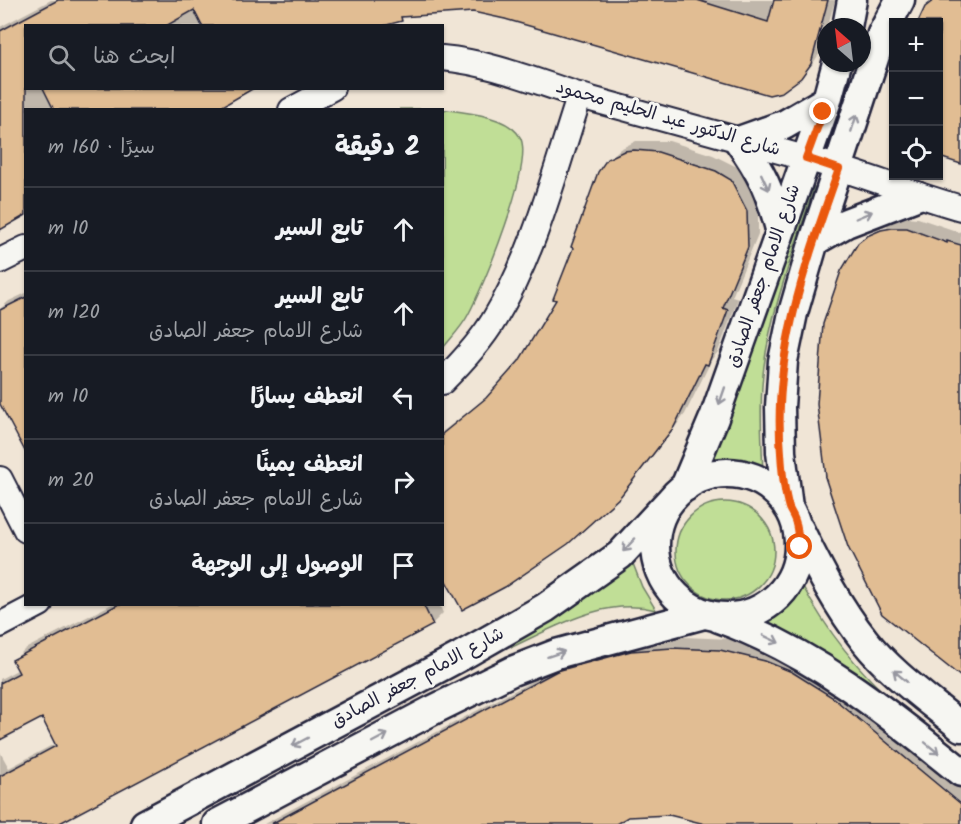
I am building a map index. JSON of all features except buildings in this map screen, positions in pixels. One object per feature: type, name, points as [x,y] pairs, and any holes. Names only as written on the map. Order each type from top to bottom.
[{"type":"street","points":[[849,18],[852,0]]},
{"type":"street","name":"شارع الامام جعفر الصادق","points":[[792,515],[781,452],[780,407],[783,361],[793,313],[814,241],[882,34],[900,0]]},
{"type":"street","name":"شارع الدكتور عبد الحليم محمود","points":[[444,58],[471,61],[497,68],[579,95],[806,158],[916,196],[961,208]]},
{"type":"street","name":"شارع الامام جعفر الصادق","points":[[145,824],[461,656],[545,608],[620,555],[677,494],[714,418],[827,100],[835,72]]},
{"type":"street","points":[[295,108],[328,90]]},
{"type":"street","points":[[444,380],[464,360],[494,320],[516,280],[536,231],[579,95]]},
{"type":"street","points":[[780,230],[772,197],[763,177],[739,141],[784,125],[827,100]]},
{"type":"street","points":[[814,241],[846,223],[916,196]]},
{"type":"street","points":[[0,261],[24,249]]},
{"type":"street","points":[[961,727],[887,665],[865,641],[840,606],[792,515],[773,489],[752,477],[729,473],[706,476],[677,494],[658,522],[654,545],[658,567],[668,588],[684,603],[751,629],[822,668],[897,719],[961,772]]},
{"type":"street","points":[[0,479],[24,526]]},
{"type":"street","points":[[711,615],[741,616],[764,607],[783,592],[795,571],[800,547],[792,515]]},
{"type":"street","points":[[0,625],[36,606]]},
{"type":"street","name":"شارع الامام جعفر الصادق","points":[[217,824],[512,671],[556,654],[711,615]]},
{"type":"green space","points":[[444,110],[472,113],[506,124],[520,137],[523,151],[514,197],[505,225],[485,279],[460,328],[444,347]]},
{"type":"green space","points":[[803,183],[814,187],[779,298],[762,380],[763,477],[737,468],[707,463]]},
{"type":"green space","points":[[725,502],[744,505],[760,516],[771,532],[774,551],[771,570],[760,586],[744,597],[725,600],[706,597],[690,586],[679,570],[676,551],[679,532],[690,516],[706,505]]},
{"type":"green space","points":[[632,561],[642,587],[656,610],[618,607],[600,610],[564,623],[512,647],[508,639]]},
{"type":"green space","points":[[801,583],[844,650],[899,707],[759,623],[793,595]]},
{"type":"route","points":[[800,547],[796,523],[789,507],[781,452],[780,407],[783,361],[793,313],[814,241],[839,169],[806,158],[823,112]]}]
